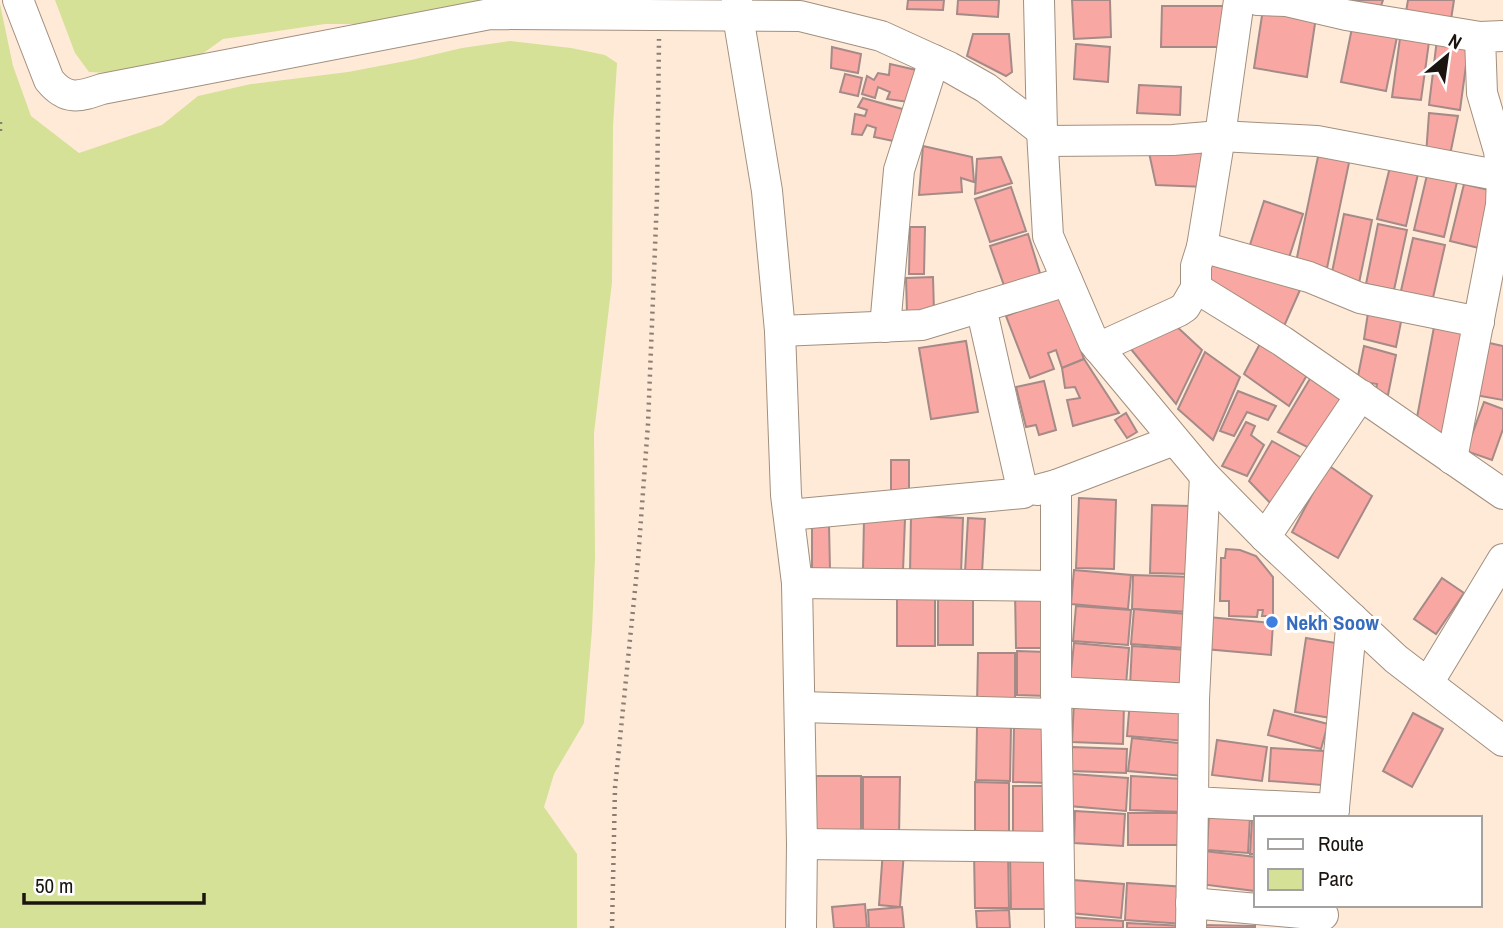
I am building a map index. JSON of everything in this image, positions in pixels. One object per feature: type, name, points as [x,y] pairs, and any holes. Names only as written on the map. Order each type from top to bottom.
[{"type":"street","points":[[19,0],[49,80],[58,91],[81,97],[102,89],[490,14],[660,15],[737,8],[800,16],[881,36],[949,66],[986,88],[1042,136],[1147,141],[1220,136],[1317,141],[1503,176]]},
{"type":"street","points":[[1039,0],[1042,136],[1048,236],[1094,343],[1205,476],[1265,537],[1396,659],[1503,741]]},
{"type":"street","points":[[1098,348],[1179,312],[1196,288],[1196,266],[1202,247],[1220,136],[1239,0]]},
{"type":"street","points":[[1258,0],[1286,2],[1346,15],[1393,11],[1491,37],[1482,93],[1499,151],[1503,176],[1495,278],[1479,321],[1452,459]]},
{"type":"street","points":[[737,8],[767,191],[780,331],[786,495],[797,583],[801,928]]},
{"type":"street","points":[[885,327],[899,170],[934,60]]},
{"type":"street","points":[[1202,247],[1309,276],[1360,298],[1479,321]]},
{"type":"street","points":[[780,331],[922,325],[1067,281]]},
{"type":"street","points":[[1196,288],[1282,341],[1503,494]]},
{"type":"street","points":[[981,307],[1023,493]]},
{"type":"street","points":[[1265,537],[1361,395]]},
{"type":"street","points":[[789,515],[1023,493],[1056,485],[1174,440]]},
{"type":"street","points":[[1205,476],[1194,699],[1191,915],[1323,916]]},
{"type":"street","points":[[1056,485],[1060,928]]},
{"type":"street","points":[[1428,683],[1503,559]]},
{"type":"street","points":[[797,583],[1056,586]]},
{"type":"street","points":[[1193,802],[1333,813],[1352,618]]},
{"type":"street","points":[[800,707],[1194,699]]},
{"type":"street","points":[[802,844],[1058,847]]},
{"type":"path","points":[[612,928],[615,788],[638,560],[648,411],[657,197],[660,15]]},
{"type":"path","points":[[0,122],[0,133]]},
{"type":"green space","points":[[55,0],[494,0],[375,24],[325,24],[223,39],[191,62],[149,75],[89,72],[75,53]]},
{"type":"green space","points":[[0,4],[13,66],[31,116],[79,153],[162,125],[198,96],[251,84],[348,72],[462,48],[510,41],[571,48],[605,55],[617,63],[613,126],[612,282],[594,433],[595,558],[584,723],[554,774],[544,807],[577,854],[577,928],[0,928]]},
{"type":"building","points":[[908,0],[944,0],[943,10],[907,9]]},
{"type":"building","points":[[958,0],[999,0],[998,17],[957,14]]},
{"type":"building","points":[[1072,0],[1110,0],[1111,37],[1074,39]]},
{"type":"building","points":[[1331,0],[1383,0],[1378,15]]},
{"type":"building","points":[[1408,0],[1454,0],[1450,26],[1405,18]]},
{"type":"building","points":[[1162,6],[1229,6],[1229,47],[1161,47]]},
{"type":"building","points":[[1263,9],[1316,17],[1307,77],[1254,68]]},
{"type":"building","points":[[1352,28],[1397,37],[1386,91],[1341,82]]},
{"type":"building","points":[[973,34],[1009,34],[1012,72],[1006,76],[967,56]]},
{"type":"building","points":[[1400,38],[1429,42],[1421,100],[1392,97]]},
{"type":"building","points":[[1437,39],[1469,43],[1460,110],[1429,105]]},
{"type":"building","points":[[1076,44],[1110,47],[1108,82],[1074,79]]},
{"type":"building","points":[[832,47],[861,54],[858,73],[831,68]]},
{"type":"building","points":[[890,64],[925,72],[915,103],[887,99],[890,92],[878,87],[875,98],[862,94],[867,76],[874,80],[878,73],[889,75]]},
{"type":"building","points":[[845,74],[862,78],[858,96],[840,92]]},
{"type":"building","points":[[1139,85],[1181,87],[1180,115],[1137,113]]},
{"type":"building","points":[[863,98],[913,112],[903,143],[874,137],[876,128],[867,125],[862,135],[852,134],[855,114],[865,116],[867,110],[858,107]]},
{"type":"building","points":[[1429,113],[1458,116],[1450,155],[1426,155]]},
{"type":"building","points":[[923,146],[972,157],[974,182],[961,178],[962,192],[919,195]]},
{"type":"building","points":[[1148,148],[1211,152],[1206,187],[1156,185]]},
{"type":"building","points":[[1319,152],[1350,158],[1327,268],[1296,262]]},
{"type":"building","points":[[1001,157],[1012,183],[975,194],[977,159]]},
{"type":"building","points":[[1390,167],[1418,174],[1406,226],[1377,219]]},
{"type":"building","points":[[1427,175],[1457,182],[1444,237],[1414,230]]},
{"type":"building","points":[[1464,184],[1497,192],[1483,249],[1450,241]]},
{"type":"building","points":[[1011,187],[1026,231],[990,242],[975,199]]},
{"type":"building","points":[[1264,201],[1303,214],[1287,264],[1248,251]]},
{"type":"building","points":[[1344,214],[1372,220],[1359,283],[1331,277]]},
{"type":"building","points":[[1378,224],[1407,230],[1394,290],[1366,284]]},
{"type":"building","points":[[910,227],[925,227],[924,274],[909,274]]},
{"type":"building","points":[[1028,234],[1043,283],[1006,291],[990,246]]},
{"type":"building","points":[[1413,238],[1445,245],[1432,302],[1400,295]]},
{"type":"building","points":[[1211,262],[1304,281],[1281,333],[1202,280]]},
{"type":"building","points":[[933,277],[934,312],[907,313],[906,278]]},
{"type":"building","points":[[1060,296],[1084,359],[1062,368],[1056,350],[1048,353],[1054,369],[1030,378],[1006,316]]},
{"type":"building","points":[[1369,306],[1402,317],[1396,347],[1364,339]]},
{"type":"building","points":[[1174,324],[1202,350],[1176,404],[1130,348]]},
{"type":"building","points":[[1434,327],[1467,333],[1445,444],[1415,428]]},
{"type":"building","points":[[1263,338],[1310,370],[1289,406],[1244,374]]},
{"type":"building","points":[[966,341],[978,412],[931,419],[919,348]]},
{"type":"building","points":[[1485,342],[1503,346],[1503,400],[1475,395]]},
{"type":"building","points":[[1364,346],[1396,355],[1388,395],[1375,393],[1377,384],[1357,381]]},
{"type":"building","points":[[1205,352],[1240,377],[1213,440],[1178,409]]},
{"type":"building","points":[[1084,359],[1119,413],[1073,426],[1067,400],[1080,398],[1075,387],[1065,388],[1062,368]]},
{"type":"building","points":[[1314,372],[1349,393],[1313,450],[1278,432]]},
{"type":"building","points":[[1044,381],[1056,430],[1039,435],[1036,425],[1026,427],[1016,387]]},
{"type":"building","points":[[1238,391],[1276,406],[1268,420],[1247,412],[1234,436],[1220,431]]},
{"type":"building","points":[[1484,402],[1503,409],[1503,429],[1492,460],[1466,451]]},
{"type":"building","points":[[1126,413],[1137,432],[1127,438],[1115,420]]},
{"type":"building","points":[[1246,422],[1255,426],[1251,435],[1264,445],[1247,476],[1222,466]]},
{"type":"building","points":[[1272,441],[1306,460],[1275,508],[1249,481]]},
{"type":"building","points":[[891,460],[909,460],[909,491],[891,491]]},
{"type":"building","points":[[1328,465],[1372,496],[1338,558],[1292,532]]},
{"type":"building","points":[[1079,498],[1116,500],[1114,569],[1076,568]]},
{"type":"building","points":[[1152,505],[1190,506],[1189,574],[1150,573]]},
{"type":"building","points":[[911,516],[963,518],[961,574],[910,573]]},
{"type":"building","points":[[864,518],[905,519],[903,571],[863,570]]},
{"type":"building","points":[[968,518],[985,519],[982,573],[965,572]]},
{"type":"building","points":[[812,525],[829,525],[830,569],[812,569]]},
{"type":"building","points":[[1226,549],[1240,550],[1256,556],[1273,577],[1273,616],[1262,616],[1263,610],[1258,610],[1257,617],[1229,616],[1229,601],[1220,601],[1221,558],[1225,558]]},
{"type":"building","points":[[1074,570],[1131,575],[1128,609],[1071,604]]},
{"type":"building","points":[[1133,575],[1192,577],[1191,612],[1132,609]]},
{"type":"building","points":[[1442,578],[1464,593],[1436,634],[1414,619]]},
{"type":"building","points":[[897,588],[935,588],[935,646],[897,646]]},
{"type":"building","points":[[938,590],[973,590],[973,645],[938,645]]},
{"type":"building","points":[[1015,592],[1049,592],[1049,648],[1016,648]]},
{"type":"building","points":[[1076,606],[1131,610],[1128,645],[1073,641]]},
{"type":"building","points":[[1134,609],[1186,614],[1184,648],[1131,644]]},
{"type":"building","points":[[1208,617],[1273,623],[1271,655],[1205,649]]},
{"type":"building","points":[[1306,638],[1342,644],[1331,718],[1295,712]]},
{"type":"building","points":[[1074,643],[1129,648],[1126,685],[1070,681]]},
{"type":"building","points":[[1132,646],[1189,650],[1187,690],[1130,686]]},
{"type":"building","points":[[1017,651],[1047,652],[1047,696],[1017,695]]},
{"type":"building","points":[[978,653],[1015,653],[1015,706],[977,706]]},
{"type":"building","points":[[1130,700],[1188,705],[1186,741],[1127,736]]},
{"type":"building","points":[[1074,702],[1124,704],[1123,744],[1072,742]]},
{"type":"building","points":[[1274,710],[1328,724],[1321,749],[1268,735]]},
{"type":"building","points":[[1413,713],[1443,729],[1412,787],[1383,771]]},
{"type":"building","points":[[1014,725],[1050,727],[1049,783],[1013,782]]},
{"type":"building","points":[[977,727],[1011,727],[1010,781],[976,780]]},
{"type":"building","points":[[1132,738],[1187,744],[1184,776],[1128,771]]},
{"type":"building","points":[[1217,740],[1267,747],[1262,781],[1212,775]]},
{"type":"building","points":[[1072,747],[1127,749],[1126,773],[1071,771]]},
{"type":"building","points":[[1271,748],[1324,751],[1322,785],[1269,781]]},
{"type":"building","points":[[1072,774],[1128,778],[1126,811],[1069,806]]},
{"type":"building","points":[[816,776],[861,776],[861,833],[815,832]]},
{"type":"building","points":[[1131,776],[1184,779],[1183,812],[1130,810]]},
{"type":"building","points":[[863,777],[900,777],[899,838],[863,838]]},
{"type":"building","points":[[975,782],[1009,783],[1009,836],[975,835]]},
{"type":"building","points":[[1013,786],[1050,786],[1051,834],[1013,833]]},
{"type":"building","points":[[1075,811],[1125,814],[1123,846],[1074,843]]},
{"type":"building","points":[[1128,813],[1186,813],[1186,845],[1128,845]]},
{"type":"building","points":[[1209,814],[1250,817],[1248,853],[1207,850]]},
{"type":"building","points":[[1252,819],[1254,819],[1254,854],[1250,854]]},
{"type":"building","points":[[883,850],[904,851],[900,907],[879,905]]},
{"type":"building","points":[[1008,851],[1009,908],[975,908],[974,852]]},
{"type":"building","points":[[1204,851],[1254,857],[1254,891],[1200,884]]},
{"type":"building","points":[[1047,854],[1048,909],[1011,909],[1010,855]]},
{"type":"building","points":[[1073,880],[1124,884],[1121,918],[1070,913]]},
{"type":"building","points":[[1127,883],[1186,887],[1185,924],[1125,920]]},
{"type":"building","points":[[865,904],[867,928],[834,928],[832,907]]},
{"type":"building","points":[[902,907],[904,928],[869,928],[868,910]]},
{"type":"building","points":[[1009,910],[1010,928],[977,928],[976,911]]},
{"type":"building","points":[[1071,917],[1123,921],[1123,928],[1070,928]]},
{"type":"building","points":[[1127,923],[1184,926],[1184,928],[1127,928]]},
{"type":"building","points":[[1202,925],[1255,926],[1255,928],[1202,928]]},
{"type":"place","name":"Nekh Soow","points":[[1272,622]]}]
